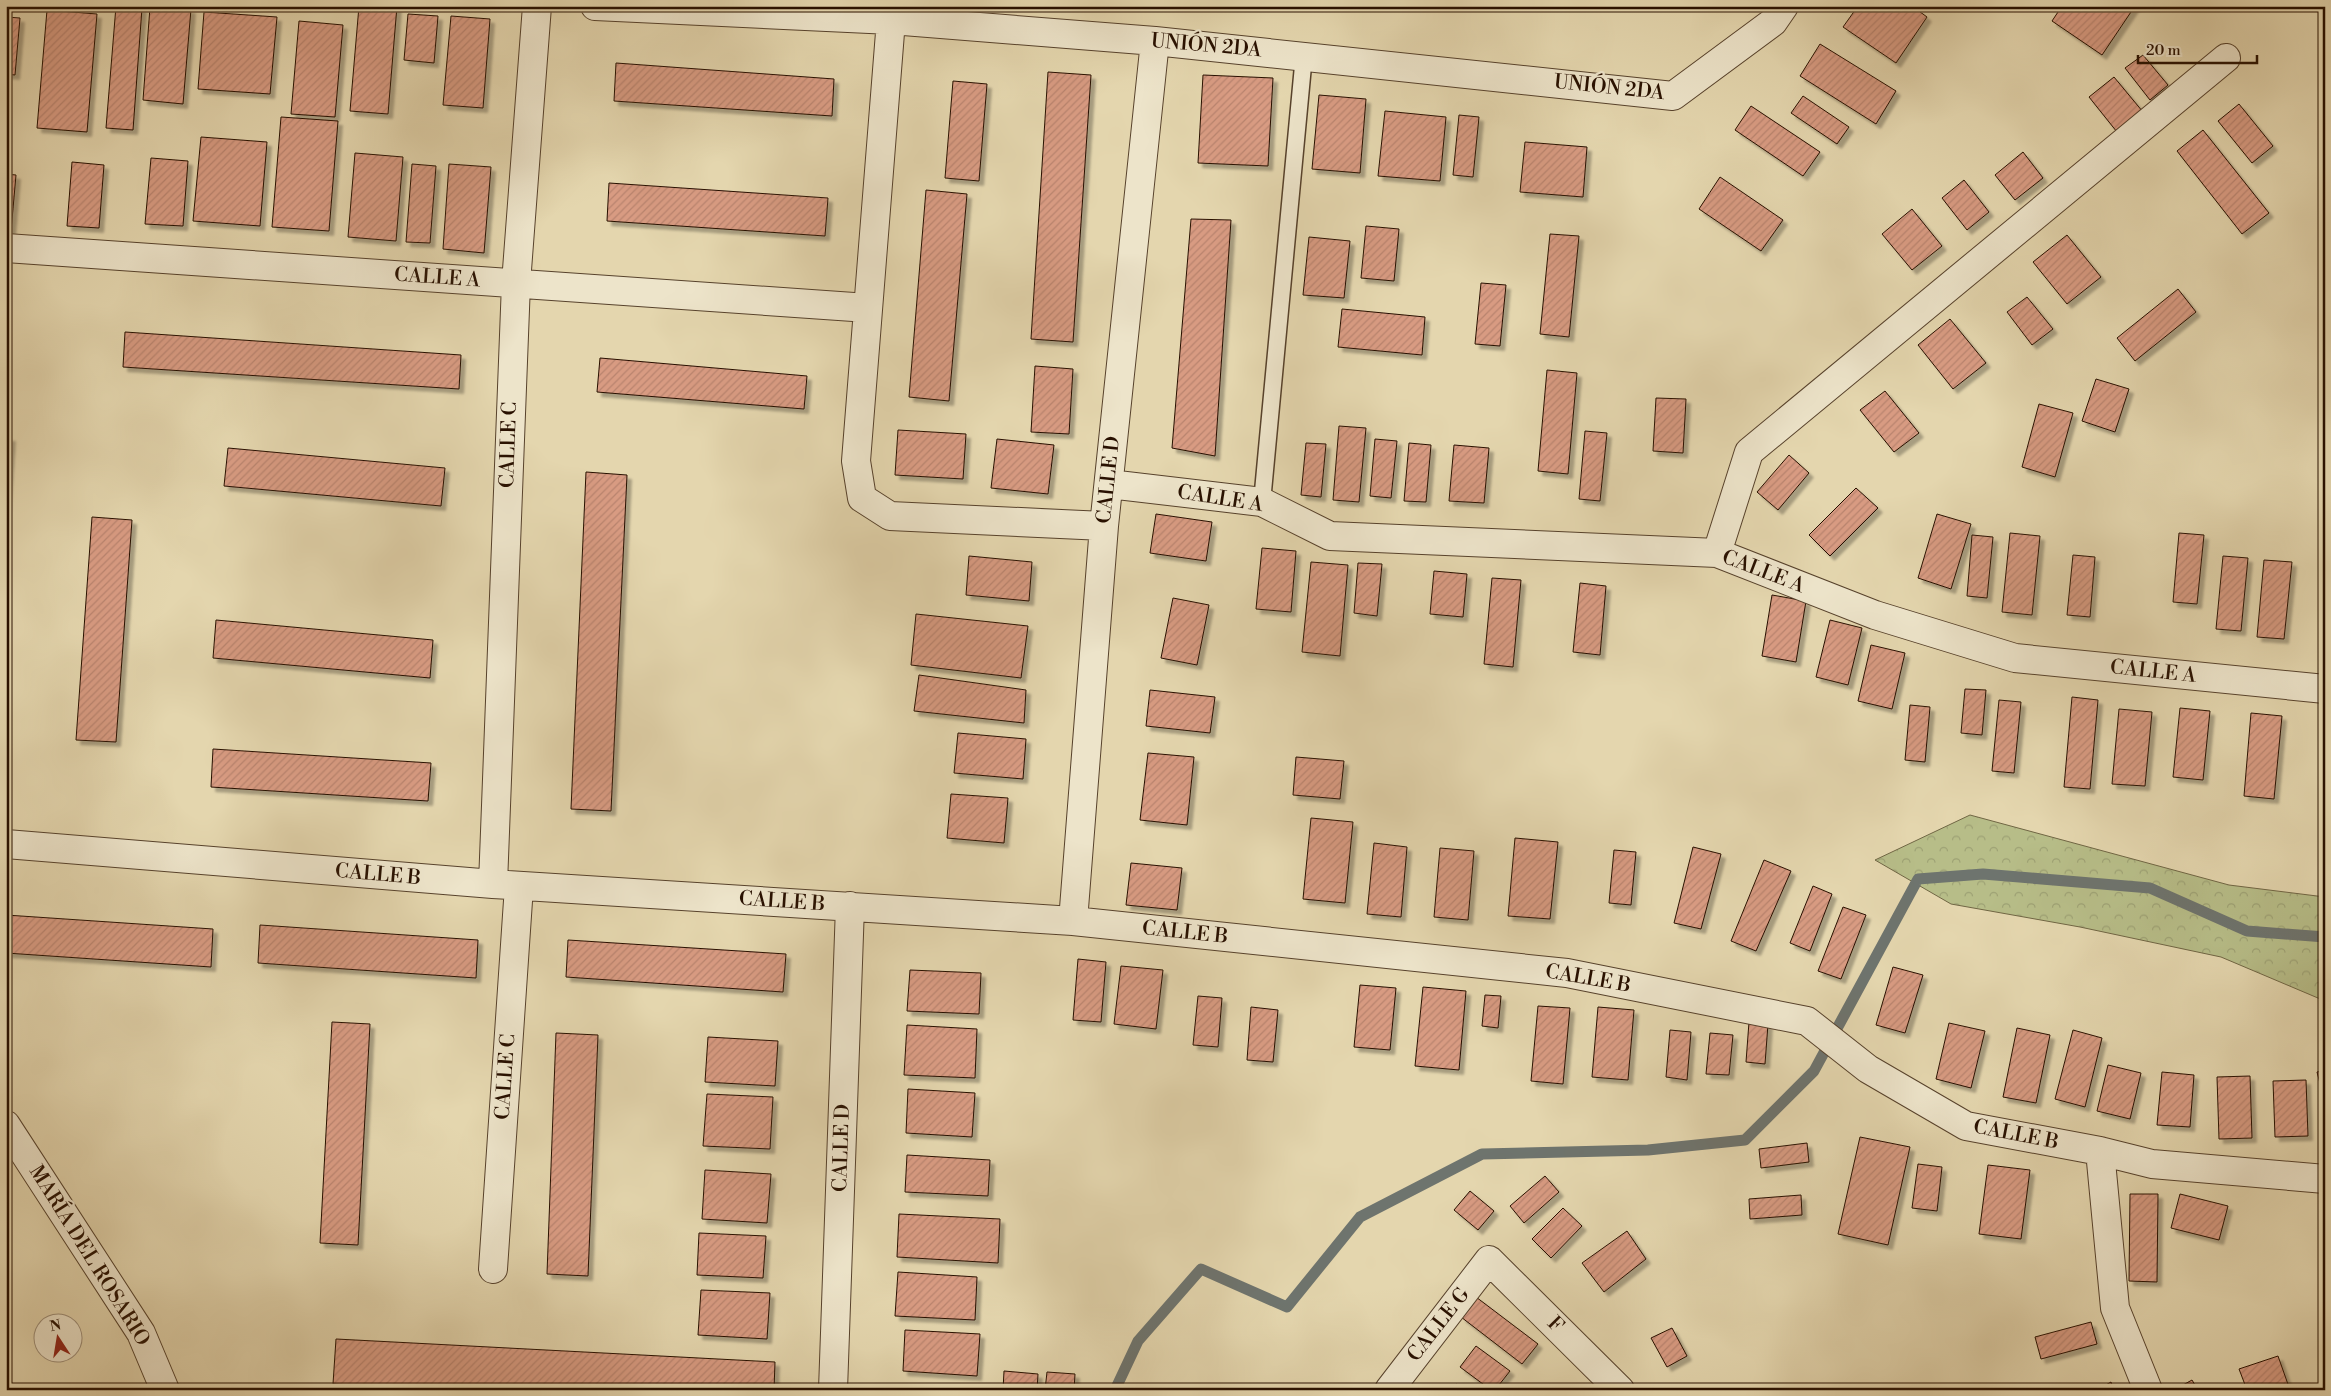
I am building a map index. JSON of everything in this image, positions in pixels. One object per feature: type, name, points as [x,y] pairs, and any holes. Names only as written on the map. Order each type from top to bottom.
[{"type":"street","name":"CALLE C","points":[[493,1268],[506,885],[516,284],[537,6]]},
{"type":"street","name":"UNIÓN 2DA","points":[[595,6],[751,9],[1155,41],[1304,55],[1674,96],[1773,22],[1784,6]]},
{"type":"street","points":[[891,20],[856,462],[862,498],[890,516],[1104,526]]},
{"type":"street","name":"CALLE D","points":[[1073,921],[1104,526],[1155,41]]},
{"type":"street","points":[[1717,553],[1748,452],[2226,58]]},
{"type":"street","name":"CALLE A","points":[[6,248],[868,308]]},
{"type":"street","name":"CALLE A","points":[[1108,484],[1262,502],[1330,536],[1717,553],[1876,615],[2016,658],[2325,689]]},
{"type":"street","name":"CALLE B","points":[[6,844],[506,885],[1073,921],[1567,973],[1807,1021],[1868,1069],[1966,1126],[2100,1151],[2152,1164],[2325,1179]]},
{"type":"street","name":"CALLE D","points":[[833,1390],[850,906]]},
{"type":"street","name":"MARÍA DEL ROSARIO","points":[[6,1125],[141,1333],[165,1390]]},
{"type":"street","points":[[2100,1151],[2115,1308],[2148,1390]]},
{"type":"street","name":"CALLE G","points":[[1389,1390],[1489,1260]]},
{"type":"street","name":"F","points":[[1489,1260],[1620,1390]]},
{"type":"lane","points":[[1262,502],[1304,55]]},
{"type":"green space","points":[[1970,815],[2229,885],[2325,897],[2325,1001],[2221,957],[2080,927],[1951,904],[1875,860]]},
{"type":"building","points":[[116,6],[142,8],[133,130],[106,128]]},
{"type":"building","points":[[359,6],[397,6],[388,114],[350,111]]},
{"type":"building","points":[[1858,6],[1912,6],[1927,17],[1896,63],[1843,27]]},
{"type":"building","points":[[2062,6],[2135,6],[2102,55],[2052,21]]},
{"type":"building","points":[[150,7],[191,9],[183,104],[143,100]]},
{"type":"building","points":[[47,10],[97,14],[87,132],[37,128]]},
{"type":"building","points":[[204,12],[277,17],[270,94],[198,89]]},
{"type":"building","points":[[408,14],[438,16],[434,63],[404,60]]},
{"type":"building","points":[[451,16],[490,19],[483,108],[443,105]]},
{"type":"building","points":[[6,17],[20,18],[15,75],[6,74]]},
{"type":"building","points":[[299,21],[343,25],[335,117],[291,114]]},
{"type":"building","points":[[1820,44],[1896,91],[1876,124],[1800,76]]},
{"type":"building","points":[[2143,55],[2168,85],[2150,100],[2125,68]]},
{"type":"building","points":[[616,63],[834,79],[832,116],[614,101]]},
{"type":"building","points":[[1048,72],[1091,75],[1073,342],[1031,339]]},
{"type":"building","points":[[1203,75],[1273,78],[1268,166],[1198,163]]},
{"type":"building","points":[[2114,77],[2143,112],[2117,132],[2089,97]]},
{"type":"building","points":[[953,81],[987,84],[979,181],[945,178]]},
{"type":"building","points":[[1319,95],[1366,99],[1360,173],[1312,169]]},
{"type":"building","points":[[1803,96],[1849,127],[1837,144],[1791,113]]},
{"type":"building","points":[[2239,104],[2273,146],[2252,163],[2218,121]]},
{"type":"building","points":[[1751,106],[1820,152],[1803,176],[1735,130]]},
{"type":"building","points":[[1385,111],[1446,117],[1440,181],[1378,176]]},
{"type":"building","points":[[1459,115],[1479,117],[1473,177],[1453,175]]},
{"type":"building","points":[[281,117],[338,121],[329,231],[272,227]]},
{"type":"building","points":[[2203,130],[2269,213],[2242,234],[2177,151]]},
{"type":"building","points":[[201,137],[267,142],[260,226],[193,221]]},
{"type":"building","points":[[1525,142],[1587,147],[1583,197],[1520,192]]},
{"type":"building","points":[[2023,152],[2043,178],[2015,200],[1995,175]]},
{"type":"building","points":[[355,153],[403,157],[396,241],[348,237]]},
{"type":"building","points":[[151,158],[188,161],[183,226],[145,224]]},
{"type":"building","points":[[72,162],[104,165],[99,228],[67,226]]},
{"type":"building","points":[[412,164],[436,166],[430,243],[406,242]]},
{"type":"building","points":[[449,164],[491,167],[484,253],[443,249]]},
{"type":"building","points":[[6,174],[16,175],[11,231],[6,231]]},
{"type":"building","points":[[1720,177],[1783,220],[1761,251],[1699,209]]},
{"type":"building","points":[[1964,180],[1989,212],[1967,230],[1942,198]]},
{"type":"building","points":[[609,183],[828,198],[825,236],[607,221]]},
{"type":"building","points":[[926,190],[967,194],[949,401],[909,397]]},
{"type":"building","points":[[1912,209],[1942,246],[1912,270],[1882,234]]},
{"type":"building","points":[[1191,219],[1231,220],[1215,456],[1172,448]]},
{"type":"building","points":[[1366,226],[1399,229],[1394,281],[1361,278]]},
{"type":"building","points":[[1550,234],[1579,236],[1569,337],[1540,334]]},
{"type":"building","points":[[2067,235],[2101,277],[2067,304],[2033,262]]},
{"type":"building","points":[[1309,237],[1350,241],[1344,298],[1303,295]]},
{"type":"building","points":[[1481,283],[1506,285],[1500,346],[1475,344]]},
{"type":"building","points":[[2178,289],[2196,312],[2135,361],[2117,338]]},
{"type":"building","points":[[2027,297],[2053,329],[2032,345],[2007,312]]},
{"type":"building","points":[[1342,309],[1425,317],[1422,355],[1338,347]]},
{"type":"building","points":[[1950,319],[1986,363],[1953,389],[1918,345]]},
{"type":"building","points":[[125,332],[461,355],[459,389],[123,367]]},
{"type":"building","points":[[600,358],[807,376],[804,409],[597,392]]},
{"type":"building","points":[[1035,366],[1073,369],[1069,434],[1031,432]]},
{"type":"building","points":[[1547,370],[1577,373],[1568,474],[1538,471]]},
{"type":"building","points":[[2096,379],[2129,389],[2115,432],[2082,421]]},
{"type":"building","points":[[1885,391],[1919,433],[1894,452],[1860,410]]},
{"type":"building","points":[[1656,398],[1686,399],[1683,453],[1653,451]]},
{"type":"building","points":[[2039,404],[2073,413],[2055,477],[2022,467]]},
{"type":"building","points":[[1339,426],[1366,428],[1359,502],[1333,500]]},
{"type":"building","points":[[898,430],[966,434],[963,479],[895,475]]},
{"type":"building","points":[[1585,431],[1607,433],[1600,501],[1579,499]]},
{"type":"building","points":[[6,437],[11,437],[6,506]]},
{"type":"building","points":[[997,439],[1054,445],[1048,494],[991,488]]},
{"type":"building","points":[[1375,439],[1397,441],[1391,498],[1370,496]]},
{"type":"building","points":[[1306,443],[1326,444],[1321,497],[1301,495]]},
{"type":"building","points":[[1409,443],[1431,445],[1426,502],[1404,501]]},
{"type":"building","points":[[1454,445],[1489,448],[1484,503],[1449,501]]},
{"type":"building","points":[[228,448],[445,468],[441,506],[224,486]]},
{"type":"building","points":[[1789,455],[1809,473],[1778,510],[1757,492]]},
{"type":"building","points":[[586,472],[627,475],[611,811],[571,809]]},
{"type":"building","points":[[1856,488],[1878,508],[1830,556],[1809,535]]},
{"type":"building","points":[[1156,514],[1212,522],[1206,561],[1150,553]]},
{"type":"building","points":[[1937,514],[1971,524],[1951,589],[1918,578]]},
{"type":"building","points":[[92,517],[132,520],[116,742],[76,740]]},
{"type":"building","points":[[2010,533],[2040,536],[2032,615],[2002,612]]},
{"type":"building","points":[[2179,533],[2204,535],[2197,604],[2173,602]]},
{"type":"building","points":[[1972,535],[1993,537],[1987,598],[1967,596]]},
{"type":"building","points":[[1262,548],[1296,551],[1291,612],[1256,609]]},
{"type":"building","points":[[2073,555],[2095,557],[2090,617],[2067,615]]},
{"type":"building","points":[[969,556],[1032,562],[1029,601],[966,595]]},
{"type":"building","points":[[2223,556],[2248,558],[2241,631],[2216,629]]},
{"type":"building","points":[[2264,560],[2292,562],[2284,639],[2257,637]]},
{"type":"building","points":[[1311,562],[1348,565],[1340,656],[1302,652]]},
{"type":"building","points":[[1358,563],[1382,564],[1377,616],[1354,613]]},
{"type":"building","points":[[1434,571],[1467,574],[1463,617],[1430,614]]},
{"type":"building","points":[[1492,578],[1521,580],[1513,667],[1484,664]]},
{"type":"building","points":[[1580,583],[1606,586],[1600,655],[1573,652]]},
{"type":"building","points":[[1772,595],[1806,601],[1796,662],[1762,656]]},
{"type":"building","points":[[1173,598],[1209,605],[1197,665],[1161,658]]},
{"type":"building","points":[[916,614],[1028,626],[1021,678],[911,665]]},
{"type":"building","points":[[216,620],[433,640],[430,678],[213,658]]},
{"type":"building","points":[[1830,620],[1862,628],[1848,685],[1816,677]]},
{"type":"building","points":[[1871,645],[1905,653],[1892,709],[1858,701]]},
{"type":"building","points":[[919,675],[1026,690],[1024,723],[914,711]]},
{"type":"building","points":[[1965,689],[1986,690],[1982,735],[1961,733]]},
{"type":"building","points":[[1150,690],[1215,697],[1210,733],[1146,726]]},
{"type":"building","points":[[2072,697],[2098,700],[2090,789],[2064,787]]},
{"type":"building","points":[[1999,700],[2021,702],[2014,773],[1992,771]]},
{"type":"building","points":[[1910,705],[1930,707],[1925,762],[1905,760]]},
{"type":"building","points":[[2180,708],[2210,711],[2203,780],[2173,777]]},
{"type":"building","points":[[2119,709],[2152,712],[2145,786],[2112,784]]},
{"type":"building","points":[[2251,713],[2282,716],[2274,799],[2244,796]]},
{"type":"building","points":[[958,733],[1026,739],[1023,779],[954,773]]},
{"type":"building","points":[[2325,746],[2325,798],[2320,797]]},
{"type":"building","points":[[213,749],[431,763],[428,801],[211,787]]},
{"type":"building","points":[[1148,753],[1194,757],[1187,825],[1140,820]]},
{"type":"building","points":[[1296,757],[1344,761],[1340,799],[1293,795]]},
{"type":"building","points":[[951,794],[1008,798],[1004,843],[947,838]]},
{"type":"building","points":[[1311,818],[1353,822],[1345,903],[1303,899]]},
{"type":"building","points":[[1515,838],[1558,842],[1550,919],[1508,916]]},
{"type":"building","points":[[1374,843],[1407,847],[1401,917],[1367,914]]},
{"type":"building","points":[[1693,847],[1721,854],[1701,929],[1674,923]]},
{"type":"building","points":[[1440,848],[1474,851],[1468,920],[1434,917]]},
{"type":"building","points":[[1614,850],[1636,852],[1631,905],[1609,903]]},
{"type":"building","points":[[1764,860],[1791,871],[1756,951],[1731,941]]},
{"type":"building","points":[[1131,863],[1182,868],[1177,910],[1126,905]]},
{"type":"building","points":[[1813,886],[1832,894],[1810,951],[1790,943]]},
{"type":"building","points":[[1843,907],[1866,915],[1841,979],[1818,971]]},
{"type":"building","points":[[6,915],[213,929],[211,967],[6,953]]},
{"type":"building","points":[[260,925],[478,940],[476,978],[258,963]]},
{"type":"building","points":[[568,940],[786,954],[783,992],[566,977]]},
{"type":"building","points":[[1078,959],[1106,962],[1101,1022],[1073,1020]]},
{"type":"building","points":[[1121,966],[1163,970],[1156,1029],[1114,1024]]},
{"type":"building","points":[[1893,967],[1923,975],[1905,1033],[1876,1025]]},
{"type":"building","points":[[910,970],[981,973],[979,1014],[907,1011]]},
{"type":"building","points":[[1360,985],[1396,988],[1390,1050],[1354,1047]]},
{"type":"building","points":[[1423,987],[1466,991],[1459,1070],[1415,1066]]},
{"type":"building","points":[[1485,995],[1501,996],[1498,1028],[1482,1026]]},
{"type":"building","points":[[1198,996],[1222,998],[1218,1047],[1193,1045]]},
{"type":"building","points":[[1538,1006],[1570,1008],[1563,1084],[1531,1081]]},
{"type":"building","points":[[1251,1007],[1278,1010],[1273,1062],[1247,1060]]},
{"type":"building","points":[[1598,1007],[1634,1010],[1628,1080],[1592,1077]]},
{"type":"building","points":[[332,1022],[370,1024],[358,1245],[320,1243]]},
{"type":"building","points":[[1749,1022],[1768,1024],[1765,1064],[1746,1062]]},
{"type":"building","points":[[1949,1023],[1985,1031],[1971,1088],[1936,1079]]},
{"type":"building","points":[[907,1025],[977,1029],[975,1078],[904,1075]]},
{"type":"building","points":[[2017,1028],[2050,1035],[2036,1103],[2003,1097]]},
{"type":"building","points":[[1670,1030],[1691,1032],[1687,1080],[1666,1077]]},
{"type":"building","points":[[2073,1030],[2102,1038],[2085,1107],[2055,1099]]},
{"type":"building","points":[[556,1033],[598,1035],[588,1276],[547,1274]]},
{"type":"building","points":[[1710,1033],[1733,1035],[1729,1075],[1706,1074]]},
{"type":"building","points":[[708,1037],[778,1041],[775,1086],[705,1082]]},
{"type":"building","points":[[2108,1065],[2141,1073],[2130,1119],[2097,1111]]},
{"type":"building","points":[[2325,1070],[2325,1103],[2317,1072]]},
{"type":"building","points":[[2162,1072],[2194,1075],[2190,1127],[2157,1125]]},
{"type":"building","points":[[2250,1076],[2252,1138],[2219,1139],[2217,1077]]},
{"type":"building","points":[[2306,1080],[2308,1136],[2275,1137],[2273,1081]]},
{"type":"building","points":[[908,1089],[975,1093],[972,1137],[906,1133]]},
{"type":"building","points":[[707,1094],[773,1097],[770,1149],[703,1146]]},
{"type":"building","points":[[1860,1137],[1910,1147],[1888,1245],[1838,1234]]},
{"type":"building","points":[[1807,1143],[1809,1162],[1761,1168],[1759,1149]]},
{"type":"building","points":[[907,1155],[990,1160],[988,1196],[905,1192]]},
{"type":"building","points":[[1918,1164],[1942,1167],[1937,1211],[1912,1208]]},
{"type":"building","points":[[1988,1165],[2030,1170],[2021,1239],[1979,1234]]},
{"type":"building","points":[[705,1170],[771,1174],[767,1223],[702,1219]]},
{"type":"building","points":[[1545,1176],[1559,1192],[1524,1223],[1510,1206]]},
{"type":"building","points":[[1470,1191],[1494,1211],[1478,1230],[1454,1210]]},
{"type":"building","points":[[2130,1194],[2158,1194],[2157,1282],[2129,1281]]},
{"type":"building","points":[[2180,1194],[2228,1206],[2219,1240],[2171,1228]]},
{"type":"building","points":[[1801,1195],[1802,1215],[1750,1219],[1749,1199]]},
{"type":"building","points":[[1563,1208],[1582,1226],[1551,1258],[1532,1239]]},
{"type":"building","points":[[899,1214],[1000,1219],[998,1263],[897,1257]]},
{"type":"building","points":[[1627,1231],[1646,1259],[1604,1292],[1582,1263]]},
{"type":"building","points":[[699,1233],[766,1236],[763,1278],[697,1275]]},
{"type":"building","points":[[898,1272],[977,1277],[975,1320],[895,1316]]},
{"type":"building","points":[[701,1290],[770,1293],[767,1339],[698,1335]]},
{"type":"building","points":[[1476,1297],[1538,1344],[1522,1364],[1461,1317]]},
{"type":"building","points":[[2091,1322],[2097,1344],[2041,1359],[2035,1337]]},
{"type":"building","points":[[1672,1328],[1687,1356],[1667,1367],[1651,1338]]},
{"type":"building","points":[[905,1330],[980,1334],[977,1376],[903,1371]]},
{"type":"building","points":[[336,1339],[775,1362],[774,1390],[441,1390],[333,1384]]},
{"type":"building","points":[[1476,1346],[1510,1371],[1495,1390],[1491,1390],[1460,1367]]},
{"type":"building","points":[[2278,1356],[2290,1390],[2247,1390],[2239,1369]]},
{"type":"building","points":[[1004,1371],[1038,1374],[1037,1390],[1003,1390]]},
{"type":"building","points":[[1047,1372],[1075,1374],[1074,1390],[1045,1390]]},
{"type":"building","points":[[2192,1380],[2198,1390],[2174,1390]]},
{"type":"building","points":[[2111,1382],[2114,1390],[2097,1390]]},
{"type":"building","points":[[1456,1384],[1465,1390],[1451,1390]]},
{"type":"building","points":[[904,1386],[970,1390],[904,1390]]},
{"type":"waterway","points":[[1115,1390],[1138,1341],[1201,1269],[1287,1307],[1360,1217],[1482,1154],[1648,1150],[1745,1140],[1814,1071],[1918,879],[1983,874],[2150,888],[2247,931],[2325,937]]}]
